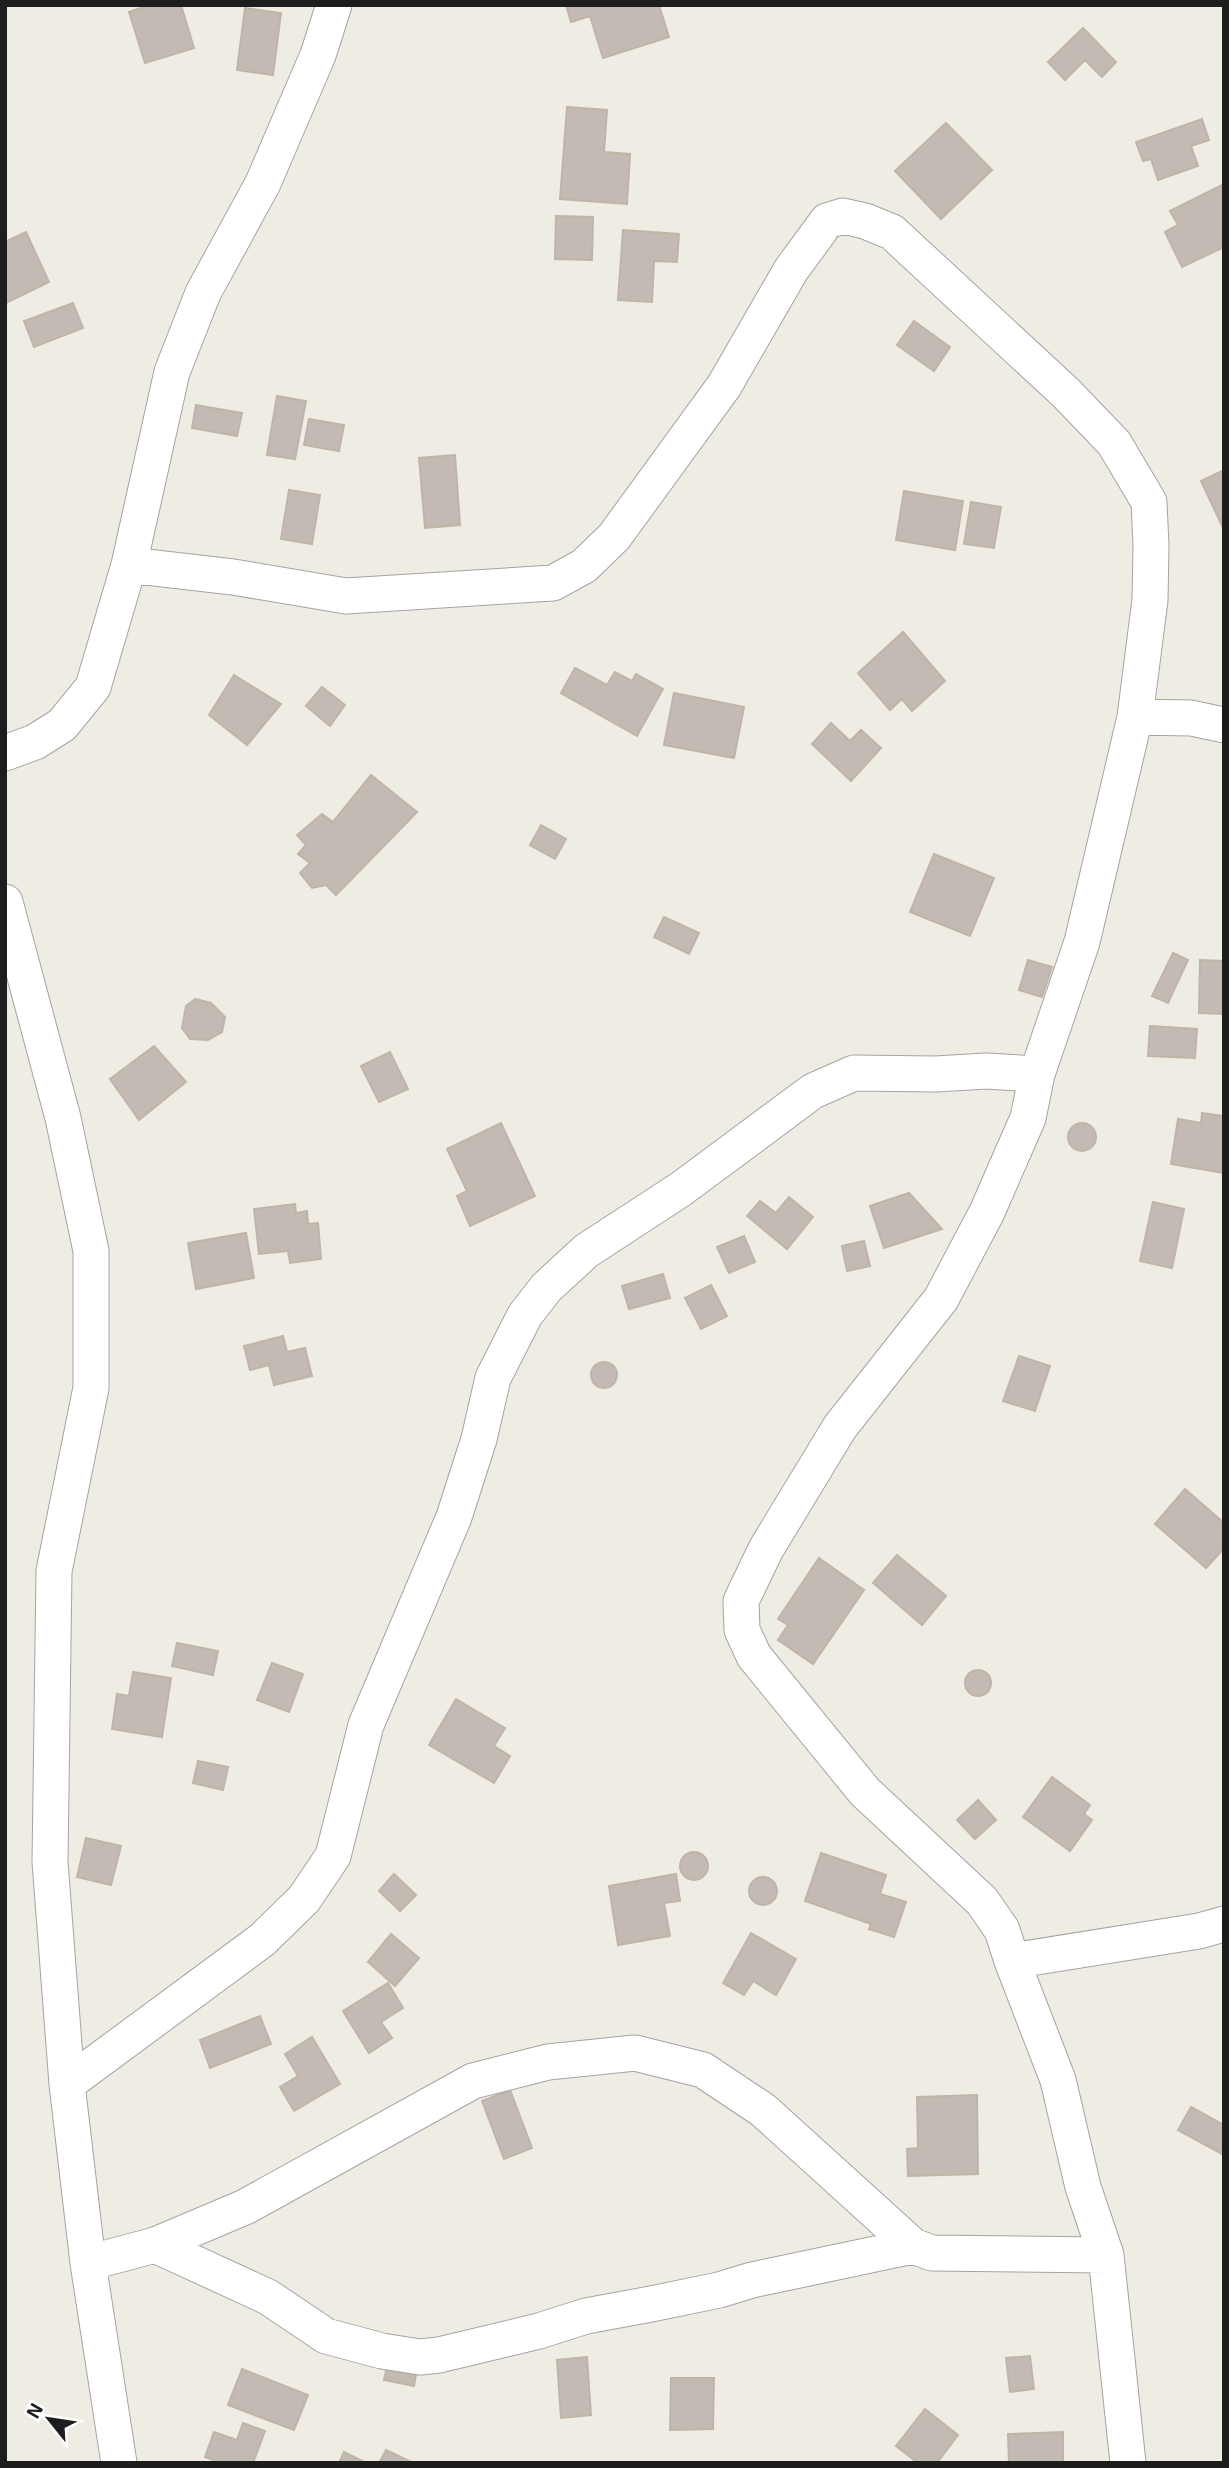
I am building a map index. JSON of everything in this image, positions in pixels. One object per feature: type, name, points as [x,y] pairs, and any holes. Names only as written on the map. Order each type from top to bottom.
[{"type":"street","points":[[5,753],[35,742],[62,725],[93,687],[129,565],[172,372],[203,293],[263,183],[318,55],[334,5]]},
{"type":"street","points":[[129,565],[233,577],[346,596],[553,583],[584,566],[614,537],[724,386],[791,270],[827,221],[844,216],[892,232],[1066,393],[1114,443],[1149,502],[1150,600],[1135,716],[1082,942],[1037,1073],[1028,1118],[987,1212],[941,1299],[840,1427],[766,1549],[741,1601],[741,1630],[754,1656],[865,1792],[982,1901],[1002,1930],[1058,2080],[1083,2187],[1106,2255],[1128,2463]]},
{"type":"street","points":[[1135,716],[1191,718],[1224,724]]},
{"type":"street","points":[[5,902],[63,1118],[91,1251],[91,1388],[54,1572],[50,1862],[67,2084],[88,2263],[119,2463]]},
{"type":"street","points":[[67,2084],[262,1940],[304,1899],[333,1856],[366,1725],[454,1517],[479,1439],[493,1378],[525,1315],[546,1288],[586,1251],[681,1189],[760,1133],[813,1091],[854,1073],[1037,1073]]},
{"type":"street","points":[[1012,1961],[1199,1931],[1224,1924]]},
{"type":"street","points":[[88,2263],[155,2245],[245,2207],[473,2081],[548,2062],[635,2053],[703,2070],[763,2110],[913,2246],[932,2253],[1106,2255]]},
{"type":"street","points":[[155,2245],[268,2297],[326,2336],[382,2351],[420,2357],[439,2355],[539,2331],[586,2316],[719,2290],[752,2280],[913,2246]]},
{"type":"building","points":[[150,5],[181,5],[194,48],[145,63],[129,12]]},
{"type":"building","points":[[566,5],[659,5],[669,37],[603,58],[590,16],[571,22]]},
{"type":"building","points":[[245,8],[281,13],[273,75],[237,70]]},
{"type":"building","points":[[1083,28],[1116,62],[1102,77],[1085,60],[1065,80],[1048,62]]},
{"type":"building","points":[[567,107],[607,110],[604,152],[630,154],[627,204],[560,199]]},
{"type":"building","points":[[1202,119],[1209,140],[1191,146],[1198,166],[1158,180],[1151,159],[1143,161],[1136,142]]},
{"type":"building","points":[[946,123],[992,170],[941,219],[895,171]]},
{"type":"building","points":[[1224,184],[1224,247],[1182,267],[1165,232],[1178,225],[1170,211]]},
{"type":"building","points":[[556,216],[593,217],[592,260],[555,259]]},
{"type":"building","points":[[623,230],[679,234],[677,262],[654,261],[652,302],[618,300]]},
{"type":"building","points":[[26,232],[49,282],[6,303],[5,242]]},
{"type":"building","points":[[73,303],[83,328],[34,347],[24,321]]},
{"type":"building","points":[[914,321],[950,347],[934,371],[897,345]]},
{"type":"building","points":[[277,396],[306,401],[295,459],[267,455]]},
{"type":"building","points":[[196,405],[242,413],[237,436],[192,428]]},
{"type":"building","points":[[309,419],[344,425],[339,451],[304,445]]},
{"type":"building","points":[[455,455],[460,525],[425,528],[419,458]]},
{"type":"building","points":[[1224,470],[1224,530],[1201,481]]},
{"type":"building","points":[[289,490],[320,495],[312,544],[281,539]]},
{"type":"building","points":[[904,491],[963,501],[955,550],[896,540]]},
{"type":"building","points":[[971,502],[1001,507],[994,548],[964,544]]},
{"type":"building","points":[[903,632],[945,681],[912,711],[902,699],[890,710],[858,673]]},
{"type":"building","points":[[575,668],[607,685],[615,672],[632,681],[636,674],[663,689],[637,736],[561,693]]},
{"type":"building","points":[[234,675],[281,704],[247,745],[209,715]]},
{"type":"building","points":[[322,687],[345,705],[330,726],[306,706]]},
{"type":"building","points":[[674,693],[744,707],[734,758],[664,745]]},
{"type":"building","points":[[831,723],[850,741],[861,730],[881,748],[851,781],[812,744]]},
{"type":"building","points":[[371,775],[417,812],[336,895],[326,885],[312,888],[300,873],[310,863],[298,854],[306,845],[297,835],[322,814],[333,822]]},
{"type":"building","points":[[541,825],[566,839],[555,859],[530,845]]},
{"type":"building","points":[[934,854],[994,878],[970,936],[910,912]]},
{"type":"building","points":[[664,917],[699,933],[689,954],[654,937]]},
{"type":"building","points":[[1173,953],[1188,960],[1168,1003],[1152,996]]},
{"type":"building","points":[[1028,960],[1052,967],[1042,997],[1019,990]]},
{"type":"building","points":[[1200,960],[1224,961],[1224,1014],[1199,1013]]},
{"type":"building","points":[[195,999],[211,1003],[225,1017],[222,1032],[208,1040],[190,1039],[182,1028],[186,1006]]},
{"type":"building","points":[[1150,1026],[1197,1029],[1195,1058],[1148,1056]]},
{"type":"building","points":[[154,1046],[186,1082],[139,1120],[110,1079]]},
{"type":"building","points":[[390,1052],[408,1089],[379,1102],[361,1066]]},
{"type":"building","points":[[1202,1113],[1224,1116],[1224,1173],[1171,1164],[1178,1119],[1201,1123]]},
{"type":"building","points":[[501,1123],[535,1196],[470,1226],[457,1196],[467,1191],[447,1149]]},
{"type":"building","points":[[1082,1123],[1092,1127],[1096,1137],[1092,1147],[1082,1151],[1072,1147],[1068,1137],[1072,1127]]},
{"type":"building","points":[[909,1193],[942,1229],[884,1248],[870,1206]]},
{"type":"building","points":[[789,1197],[813,1217],[787,1249],[747,1216],[760,1201],[776,1213]]},
{"type":"building","points":[[1153,1202],[1184,1209],[1172,1268],[1140,1261]]},
{"type":"building","points":[[295,1204],[296,1213],[307,1211],[308,1224],[318,1223],[321,1259],[290,1263],[288,1251],[259,1254],[254,1209]]},
{"type":"building","points":[[246,1233],[254,1278],[196,1289],[188,1243]]},
{"type":"building","points":[[744,1236],[755,1262],[729,1273],[717,1247]]},
{"type":"building","points":[[864,1241],[870,1266],[847,1271],[842,1246]]},
{"type":"building","points":[[663,1274],[670,1298],[629,1309],[622,1286]]},
{"type":"building","points":[[711,1285],[727,1316],[701,1329],[685,1298]]},
{"type":"building","points":[[283,1336],[287,1352],[305,1348],[312,1376],[274,1385],[269,1365],[250,1370],[244,1346]]},
{"type":"building","points":[[1019,1356],[1050,1366],[1035,1411],[1003,1401]]},
{"type":"building","points":[[604,1362],[614,1365],[617,1375],[614,1385],[604,1388],[594,1385],[591,1375],[594,1365]]},
{"type":"building","points":[[1185,1489],[1224,1523],[1224,1548],[1206,1568],[1155,1524]]},
{"type":"building","points":[[897,1555],[946,1596],[922,1625],[873,1583]]},
{"type":"building","points":[[819,1558],[864,1590],[813,1664],[778,1640],[788,1625],[778,1619]]},
{"type":"building","points":[[177,1643],[218,1651],[213,1675],[172,1666]]},
{"type":"building","points":[[272,1663],[303,1674],[289,1712],[257,1700]]},
{"type":"building","points":[[978,1670],[988,1673],[991,1683],[988,1693],[978,1696],[968,1693],[965,1683],[968,1673]]},
{"type":"building","points":[[133,1672],[171,1678],[162,1737],[112,1729],[117,1694],[129,1696]]},
{"type":"building","points":[[456,1699],[505,1728],[494,1746],[510,1756],[494,1783],[429,1745]]},
{"type":"building","points":[[198,1761],[228,1767],[223,1790],[193,1783]]},
{"type":"building","points":[[1052,1777],[1090,1805],[1084,1814],[1092,1820],[1070,1851],[1023,1817]]},
{"type":"building","points":[[978,1800],[996,1820],[975,1839],[957,1820]]},
{"type":"building","points":[[86,1838],[121,1846],[111,1885],[77,1877]]},
{"type":"building","points":[[694,1852],[704,1856],[708,1866],[704,1876],[694,1880],[684,1876],[680,1866],[684,1856]]},
{"type":"building","points":[[821,1853],[886,1875],[880,1894],[906,1902],[894,1937],[869,1929],[871,1924],[805,1901]]},
{"type":"building","points":[[394,1874],[416,1895],[400,1911],[379,1891]]},
{"type":"building","points":[[676,1874],[680,1901],[664,1903],[670,1936],[618,1945],[609,1886]]},
{"type":"building","points":[[763,1877],[773,1881],[777,1891],[773,1901],[763,1905],[753,1901],[749,1891],[753,1881]]},
{"type":"building","points":[[751,1933],[796,1959],[776,1995],[753,1981],[744,1995],[723,1983]]},
{"type":"building","points":[[391,1934],[419,1958],[395,1986],[368,1962]]},
{"type":"building","points":[[388,1983],[403,2008],[381,2022],[392,2038],[369,2053],[343,2011]]},
{"type":"building","points":[[260,2016],[271,2044],[210,2068],[200,2040]]},
{"type":"building","points":[[312,2037],[340,2084],[294,2111],[280,2087],[298,2076],[285,2054]]},
{"type":"building","points":[[510,2090],[532,2148],[504,2159],[482,2101]]},
{"type":"building","points":[[977,2095],[978,2174],[908,2176],[907,2149],[918,2148],[917,2097]]},
{"type":"building","points":[[1191,2107],[1224,2125],[1224,2155],[1178,2130]]},
{"type":"building","points":[[1030,2356],[1034,2389],[1010,2392],[1006,2358]]},
{"type":"building","points":[[389,2357],[418,2363],[414,2386],[384,2380]]},
{"type":"building","points":[[587,2357],[591,2415],[561,2418],[557,2360]]},
{"type":"building","points":[[242,2369],[308,2395],[294,2430],[228,2405]]},
{"type":"building","points":[[671,2378],[714,2378],[713,2429],[670,2430]]},
{"type":"building","points":[[925,2409],[958,2435],[937,2463],[918,2463],[896,2446]]},
{"type":"building","points":[[243,2423],[265,2431],[253,2463],[221,2463],[205,2457],[214,2432],[237,2440]]},
{"type":"building","points":[[1063,2432],[1063,2463],[1009,2463],[1008,2434]]},
{"type":"building","points":[[386,2450],[413,2463],[379,2463]]},
{"type":"building","points":[[344,2452],[366,2463],[339,2463]]}]
